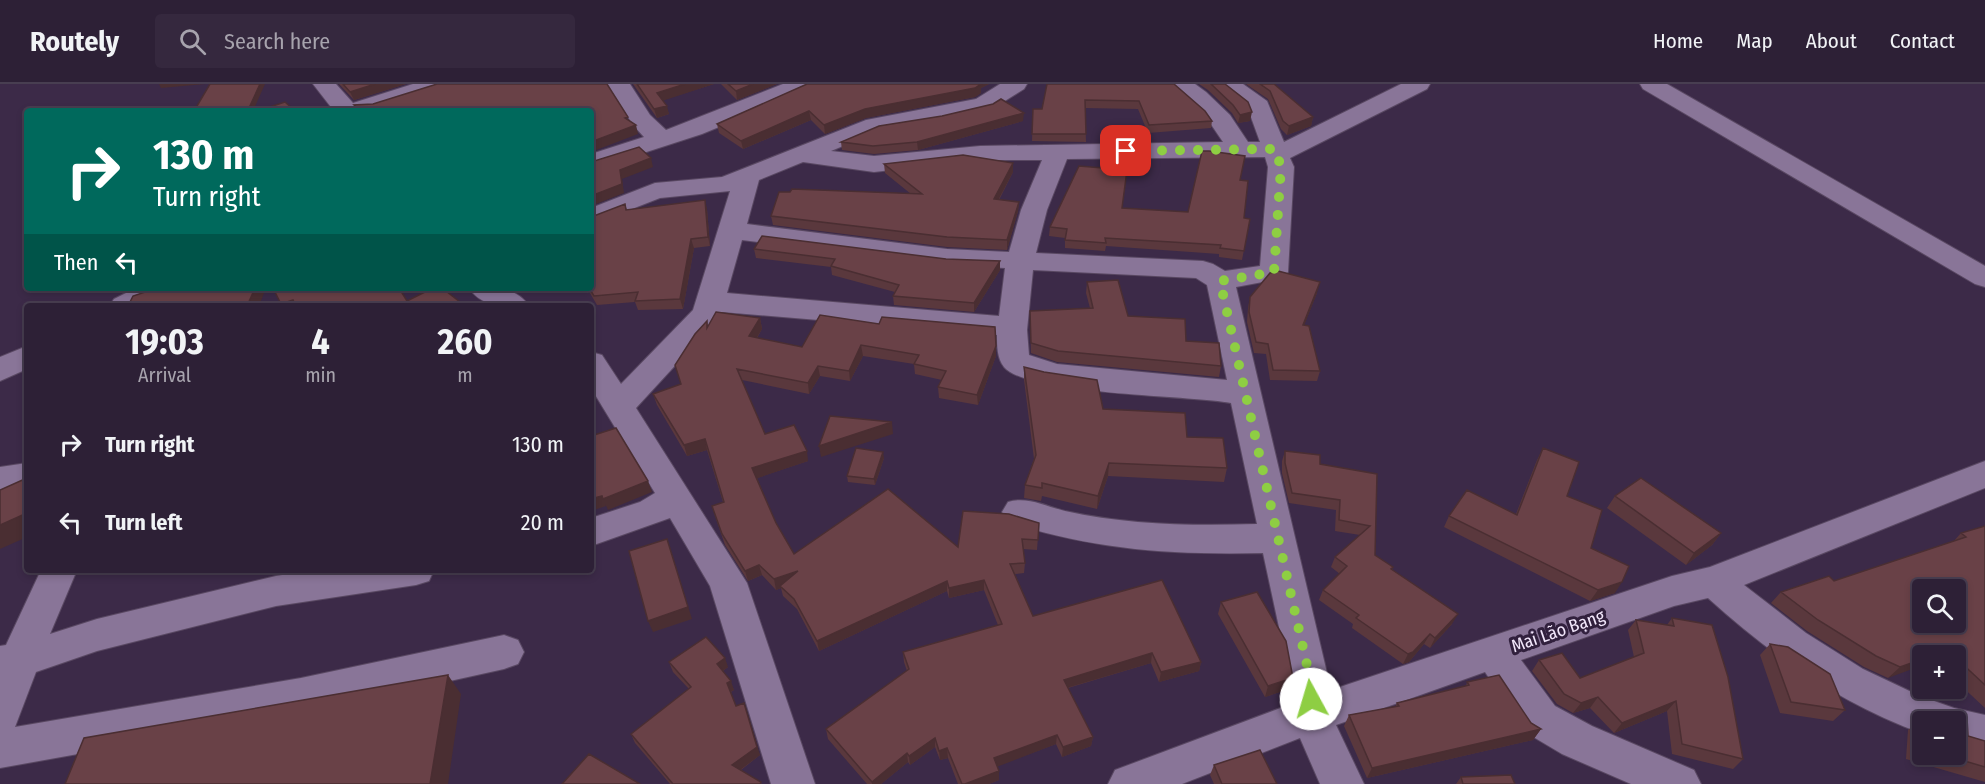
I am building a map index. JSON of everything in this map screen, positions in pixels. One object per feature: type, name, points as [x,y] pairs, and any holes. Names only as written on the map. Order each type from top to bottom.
[{"type":"street","points":[[324,84],[344,108]]},
{"type":"street","points":[[361,108],[436,84]]},
{"type":"street","points":[[618,84],[638,119],[650,131],[663,139]]},
{"type":"street","points":[[594,161],[663,139],[803,84]]},
{"type":"street","points":[[594,216],[655,191],[726,184],[874,125],[942,114],[984,104],[1016,84]]},
{"type":"street","points":[[1179,84],[1215,110],[1228,126],[1239,150]]},
{"type":"street","points":[[731,232],[762,233],[947,258],[1203,270],[1220,281],[1274,272],[1281,167],[1259,106],[1228,84]]},
{"type":"street","points":[[797,154],[874,164],[980,153],[1239,150],[1276,152],[1419,84]]},
{"type":"street","points":[[1651,84],[1985,278]]},
{"type":"street","points":[[1058,152],[1030,219],[1019,263],[1012,327],[1016,361],[1038,371],[1057,375],[1245,394]]},
{"type":"street","points":[[608,402],[707,313],[748,175]]},
{"type":"street","points":[[1220,281],[1311,683],[1311,715],[1342,784]]},
{"type":"street","points":[[130,303],[153,291]]},
{"type":"street","points":[[488,291],[509,303]]},
{"type":"street","points":[[710,303],[726,302],[866,313],[1012,327]]},
{"type":"street","points":[[0,370],[24,358]]},
{"type":"street","points":[[594,369],[608,402],[675,498],[728,583],[793,784]]},
{"type":"street","name":"Mai Lão Bạng","points":[[1130,784],[1311,715],[1672,591],[1713,581],[1985,474]]},
{"type":"street","points":[[0,480],[24,476]]},
{"type":"street","points":[[594,531],[652,512],[675,498]]},
{"type":"street","points":[[1020,512],[1056,523],[1142,537],[1205,541],[1278,538]]},
{"type":"street","points":[[0,715],[10,661],[57,573]]},
{"type":"street","points":[[10,661],[97,635],[235,600],[276,591],[396,573]]},
{"type":"street","points":[[1713,581],[1761,621],[1849,681],[1913,711]]},
{"type":"street","points":[[0,749],[300,696],[504,652]]},
{"type":"street","points":[[1494,654],[1540,719],[1577,740],[1679,784]]},
{"type":"street","points":[[1966,729],[1985,734]]},
{"type":"building","points":[[210,84],[260,84],[249,108],[196,108]]},
{"type":"building","points":[[343,84],[375,84],[350,92]]},
{"type":"building","points":[[437,84],[607,84],[628,117],[625,118],[636,125],[594,141],[594,108],[358,108],[354,105],[373,104]]},
{"type":"building","points":[[637,84],[685,84],[657,93],[667,106],[654,109]]},
{"type":"building","points":[[728,84],[753,84],[736,91]]},
{"type":"building","points":[[807,84],[981,84],[975,88],[865,109],[824,125],[809,111],[741,141],[717,124]]},
{"type":"building","points":[[1047,84],[1174,84],[1205,111],[1212,121],[1149,125],[1139,101],[1085,100],[1086,134],[1032,134],[1033,109],[1042,109]]},
{"type":"building","points":[[1211,84],[1225,84],[1248,102],[1252,112],[1240,115]]},
{"type":"building","points":[[1260,84],[1274,84],[1313,117],[1289,126],[1283,121],[1270,91]]},
{"type":"building","points":[[1001,99],[1024,113],[917,142],[873,146],[841,142],[879,126],[942,116],[993,104]]},
{"type":"building","points":[[285,102],[292,108],[266,108]]},
{"type":"building","points":[[639,147],[651,158],[620,170],[622,184],[594,195],[594,161]]},
{"type":"building","points":[[1202,151],[1245,156],[1240,180],[1248,181],[1244,218],[1250,219],[1244,251],[1220,248],[1221,245],[1105,238],[1106,243],[1065,240],[1067,229],[1050,227],[1079,166],[1127,170],[1122,208],[1188,212]]},
{"type":"building","points":[[963,155],[1013,163],[994,199],[1019,202],[1007,240],[947,237],[771,216],[779,192],[790,192],[792,189],[922,194],[884,164]]},
{"type":"building","points":[[705,200],[708,237],[691,239],[680,299],[635,301],[638,292],[594,296],[591,291],[594,291],[594,216],[625,204],[626,210]]},
{"type":"building","points":[[762,236],[946,259],[1000,261],[974,303],[893,296],[899,285],[831,266],[835,259],[754,249]]},
{"type":"building","points":[[1278,271],[1320,282],[1303,325],[1309,326],[1320,371],[1273,370],[1268,344],[1256,342],[1249,312],[1250,297],[1270,273]]},
{"type":"building","points":[[1118,280],[1128,316],[1185,319],[1186,341],[1219,343],[1221,366],[1058,351],[1031,343],[1030,311],[1093,308],[1087,282]]},
{"type":"building","points":[[148,291],[254,291],[248,303],[130,303],[133,296]]},
{"type":"building","points":[[274,291],[401,291],[407,301],[427,291],[446,291],[461,303],[294,303],[293,300],[280,303]]},
{"type":"building","points":[[716,312],[760,318],[749,336],[802,347],[820,315],[879,324],[882,317],[995,327],[996,346],[977,395],[938,387],[946,371],[914,364],[919,355],[861,345],[849,371],[818,366],[808,383],[737,369],[765,434],[794,425],[807,451],[752,468],[776,523],[794,554],[888,489],[958,547],[963,511],[1009,514],[1039,523],[1038,540],[1022,539],[1025,563],[1010,564],[1033,616],[1162,580],[1201,662],[1161,672],[1152,653],[1064,680],[1093,737],[1063,747],[1057,735],[994,758],[999,771],[965,784],[962,784],[947,748],[939,751],[935,738],[909,756],[907,753],[872,782],[826,729],[909,669],[903,652],[1002,624],[984,580],[949,588],[947,581],[817,641],[794,599],[780,586],[798,571],[774,579],[759,565],[745,571],[722,534],[712,506],[724,502],[705,439],[684,445],[653,394],[681,384],[675,365],[695,334],[707,321],[707,328]]},
{"type":"building","points":[[1024,367],[1097,380],[1103,409],[1185,413],[1187,437],[1223,438],[1227,468],[1109,463],[1098,496],[1042,483],[1042,488],[1025,485],[1036,455]]},
{"type":"building","points":[[830,416],[892,422],[819,446]]},
{"type":"building","points":[[616,428],[648,481],[603,499],[602,496],[594,498],[594,435]]},
{"type":"building","points":[[856,448],[883,452],[874,479],[847,476]]},
{"type":"building","points":[[1543,448],[1579,462],[1567,496],[1602,510],[1591,548],[1629,566],[1622,582],[1598,590],[1449,516],[1467,490],[1517,515]]},
{"type":"building","points":[[1285,451],[1320,455],[1320,464],[1377,474],[1375,555],[1393,567],[1391,569],[1458,614],[1435,638],[1430,634],[1413,652],[1408,654],[1356,618],[1359,615],[1323,590],[1347,566],[1335,557],[1370,526],[1339,520],[1340,500],[1292,493],[1285,463]]},
{"type":"building","points":[[1641,478],[1721,533],[1694,553],[1615,496]]},
{"type":"building","points":[[24,479],[24,514],[0,525],[0,490]]},
{"type":"building","points":[[1985,526],[1985,685],[1966,667],[1966,645],[1912,645],[1912,663],[1900,667],[1876,656],[1818,620],[1781,592],[1829,576],[1834,581],[1966,537],[1961,533]]},
{"type":"building","points":[[667,539],[688,607],[648,621],[629,551]]},
{"type":"building","points":[[1257,592],[1286,641],[1293,678],[1268,686],[1221,602]]},
{"type":"building","points":[[1672,618],[1712,625],[1728,677],[1743,759],[1682,744],[1676,701],[1622,723],[1598,697],[1581,703],[1564,694],[1539,660],[1562,653],[1580,678],[1644,653],[1636,620],[1674,626]]},
{"type":"building","points":[[706,637],[725,658],[717,664],[731,681],[727,683],[736,706],[744,703],[757,747],[732,765],[761,782],[760,784],[673,784],[631,734],[691,687],[669,662]]},
{"type":"building","points":[[1770,644],[1788,647],[1830,674],[1845,710],[1791,702]]},
{"type":"building","points":[[448,675],[430,784],[65,784],[84,738]]},
{"type":"building","points":[[1499,675],[1531,723],[1541,729],[1372,768],[1349,715],[1399,706],[1397,703]]},
{"type":"building","points":[[1966,718],[1968,736],[1985,741],[1985,767],[1966,761]]},
{"type":"building","points":[[1260,750],[1277,784],[1222,784],[1214,765]]},
{"type":"building","points":[[589,754],[640,784],[562,784]]},
{"type":"building","points":[[1511,775],[1515,784],[1463,784],[1461,777]]},
{"type":"route","points":[[1126,151],[1275,149],[1281,167],[1274,272],[1220,281],[1311,683],[1311,699]]}]
